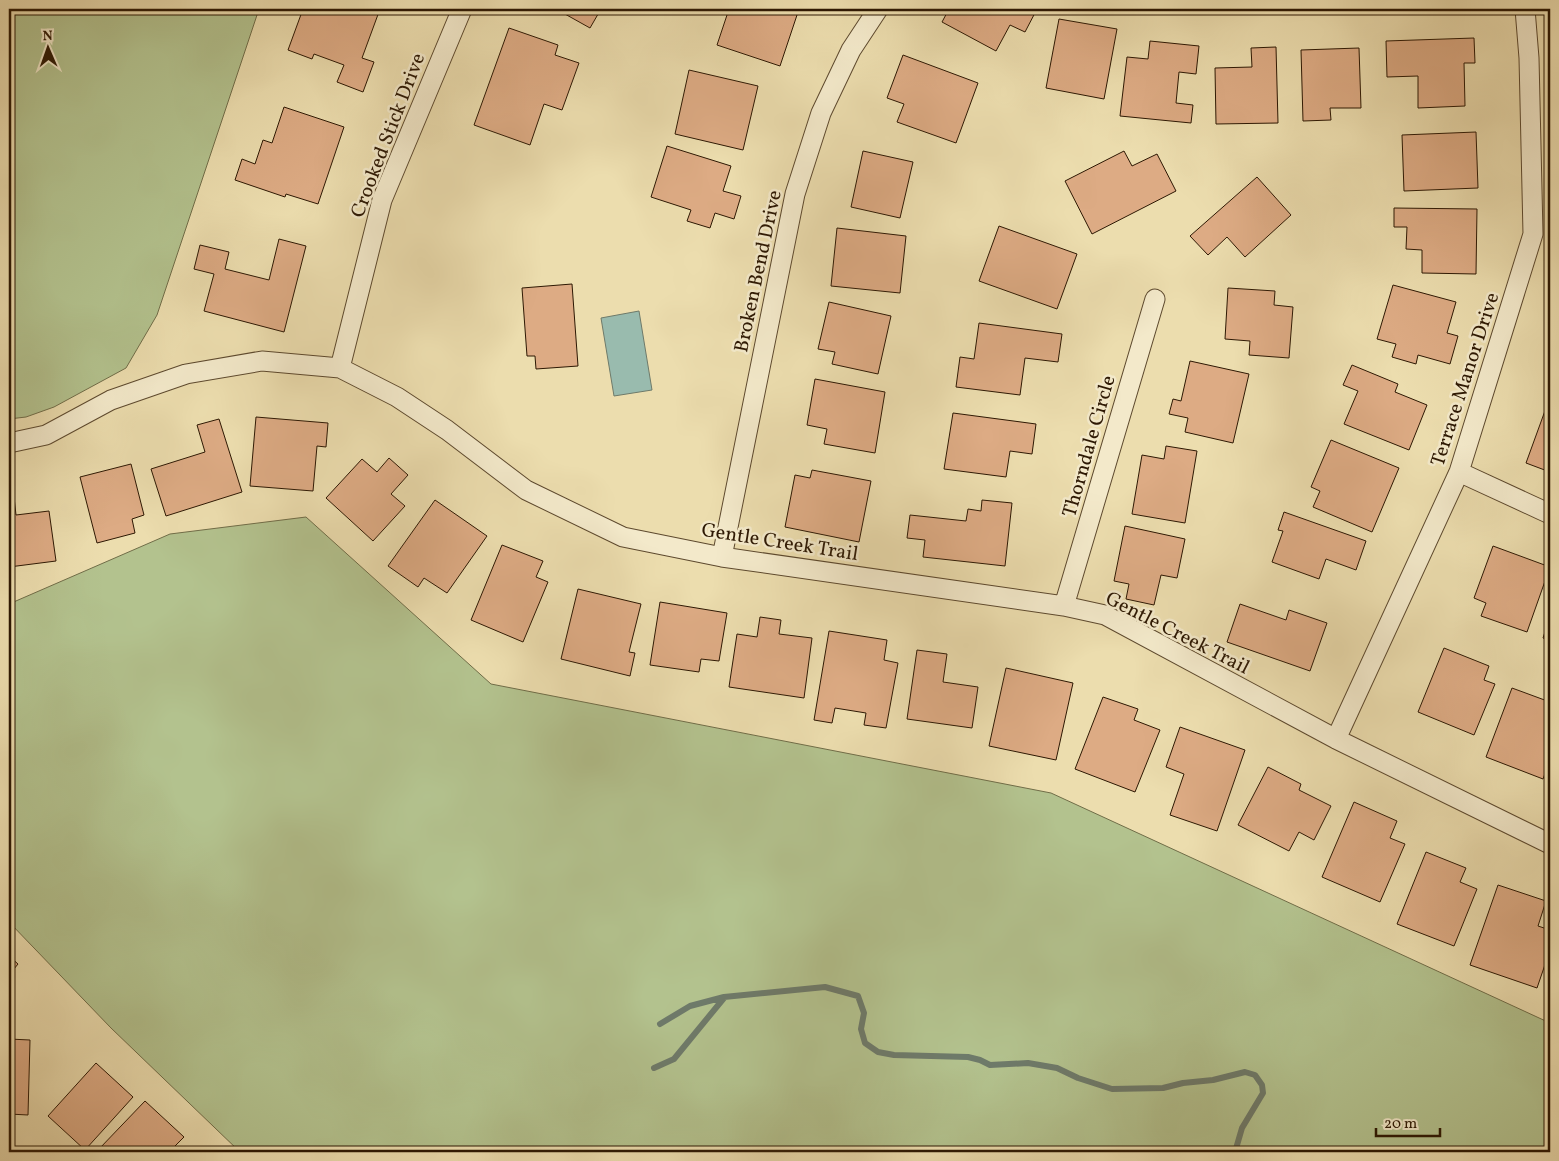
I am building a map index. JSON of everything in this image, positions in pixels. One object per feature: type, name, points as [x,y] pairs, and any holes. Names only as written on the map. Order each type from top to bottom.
[{"type":"street","name":"Crooked Stick Drive","points":[[340,368],[382,200],[462,9]]},
{"type":"street","name":"Broken Bend Drive","points":[[722,557],[796,194],[820,113],[851,50],[878,9]]},
{"type":"street","name":"Terrace Manor Drive","points":[[1336,739],[1459,472],[1532,234],[1529,58],[1525,9]]},
{"type":"street","name":"Thorndale Circle","points":[[1064,606],[1155,299]]},
{"type":"street","name":"Gentle Creek Trail","points":[[9,442],[46,435],[111,400],[186,374],[262,361],[340,368],[397,397],[447,430],[526,490],[623,537],[722,557],[1064,606],[1105,616],[1336,739],[1550,844]]},
{"type":"street","points":[[1459,472],[1550,514]]},
{"type":"green space","points":[[9,9],[259,9],[157,315],[126,368],[54,407],[26,417],[9,419]]},
{"type":"green space","points":[[306,517],[491,684],[1051,793],[1550,1023],[1550,1152],[240,1152],[111,1028],[9,922],[9,604],[170,534]]},
{"type":"shaded area","points":[[639,311],[652,390],[614,396],[601,318]]},
{"type":"building","points":[[303,9],[380,9],[362,58],[374,62],[363,92],[337,82],[344,65],[314,54],[312,59],[288,50]]},
{"type":"building","points":[[556,9],[601,9],[590,28]]},
{"type":"building","points":[[729,9],[799,9],[780,66],[717,45]]},
{"type":"building","points":[[949,9],[1037,9],[1025,32],[1010,25],[996,51],[942,22]]},
{"type":"building","points":[[1059,19],[1117,29],[1104,99],[1046,88]]},
{"type":"building","points":[[509,28],[558,45],[555,55],[579,63],[562,110],[544,104],[530,145],[474,125]]},
{"type":"building","points":[[1474,38],[1475,63],[1464,63],[1465,106],[1418,108],[1418,76],[1387,77],[1386,41]]},
{"type":"building","points":[[1150,41],[1199,46],[1196,74],[1179,72],[1176,103],[1193,105],[1191,123],[1120,116],[1127,57],[1148,59]]},
{"type":"building","points":[[1276,47],[1278,123],[1216,124],[1215,68],[1252,67],[1251,48]]},
{"type":"building","points":[[1359,48],[1361,108],[1330,108],[1331,120],[1303,121],[1301,50]]},
{"type":"building","points":[[903,55],[978,83],[956,143],[897,122],[904,104],[887,98]]},
{"type":"building","points":[[689,70],[758,86],[743,150],[675,134]]},
{"type":"building","points":[[284,107],[344,127],[318,204],[286,194],[285,197],[235,180],[242,159],[255,164],[263,140],[272,143]]},
{"type":"building","points":[[1476,132],[1478,188],[1404,191],[1402,135]]},
{"type":"building","points":[[667,146],[731,166],[723,191],[741,196],[734,219],[715,213],[710,228],[687,221],[691,210],[651,197]]},
{"type":"building","points":[[863,151],[913,162],[900,218],[851,207]]},
{"type":"building","points":[[1124,151],[1132,166],[1157,154],[1176,191],[1092,234],[1065,181]]},
{"type":"building","points":[[1257,177],[1291,215],[1245,257],[1227,237],[1208,255],[1190,236]]},
{"type":"building","points":[[1394,208],[1477,209],[1476,274],[1422,273],[1422,250],[1406,249],[1407,227],[1394,227]]},
{"type":"building","points":[[999,226],[1077,254],[1057,309],[979,281]]},
{"type":"building","points":[[837,228],[906,236],[900,293],[831,286]]},
{"type":"building","points":[[279,239],[306,246],[284,332],[204,311],[214,274],[194,269],[200,245],[229,252],[225,269],[269,280]]},
{"type":"building","points":[[572,284],[578,366],[536,369],[535,356],[527,356],[522,288]]},
{"type":"building","points":[[1393,285],[1456,302],[1447,333],[1458,336],[1450,364],[1418,355],[1416,364],[1392,357],[1396,344],[1377,339]]},
{"type":"building","points":[[1228,288],[1275,291],[1274,305],[1293,307],[1289,358],[1249,355],[1250,341],[1225,339]]},
{"type":"building","points":[[829,302],[891,316],[878,374],[832,364],[835,352],[818,349]]},
{"type":"building","points":[[979,323],[1062,334],[1058,362],[1025,358],[1020,395],[956,387],[960,357],[974,359]]},
{"type":"building","points":[[1190,361],[1249,374],[1233,443],[1185,432],[1188,418],[1169,414],[1173,399],[1181,401]]},
{"type":"building","points":[[1352,365],[1398,384],[1395,392],[1427,405],[1409,450],[1344,424],[1358,391],[1343,385]]},
{"type":"building","points":[[815,379],[885,392],[875,453],[824,444],[827,429],[807,425]]},
{"type":"building","points":[[1550,397],[1550,472],[1526,463]]},
{"type":"building","points":[[953,413],[1036,424],[1032,454],[1010,451],[1006,477],[944,469]]},
{"type":"building","points":[[256,417],[328,423],[326,447],[317,446],[313,491],[250,486]]},
{"type":"building","points":[[219,419],[242,492],[166,516],[151,469],[205,452],[197,425]]},
{"type":"building","points":[[1331,440],[1399,468],[1372,532],[1313,507],[1320,491],[1311,487]]},
{"type":"building","points":[[1166,446],[1197,451],[1185,523],[1132,514],[1142,455],[1164,459]]},
{"type":"building","points":[[389,458],[408,475],[391,494],[405,506],[373,541],[326,498],[362,459],[377,472]]},
{"type":"building","points":[[131,464],[144,515],[132,519],[135,533],[97,543],[80,477]]},
{"type":"building","points":[[812,470],[871,481],[859,542],[785,527],[795,475],[810,478]]},
{"type":"building","points":[[9,497],[14,497],[16,515],[49,511],[56,561],[9,567]]},
{"type":"building","points":[[435,500],[487,536],[447,593],[424,578],[418,587],[388,566]]},
{"type":"building","points":[[982,500],[1012,503],[1005,566],[923,557],[925,540],[907,538],[910,515],[966,521],[968,509],[981,511]]},
{"type":"building","points":[[1284,512],[1366,541],[1356,570],[1326,559],[1319,579],[1272,562],[1283,531],[1278,530]]},
{"type":"building","points":[[1125,526],[1185,539],[1177,578],[1161,575],[1154,605],[1126,599],[1129,584],[1114,581]]},
{"type":"building","points":[[502,545],[543,561],[536,577],[548,582],[523,642],[471,620]]},
{"type":"building","points":[[1493,546],[1550,567],[1527,632],[1481,616],[1486,603],[1474,598]]},
{"type":"building","points":[[578,589],[641,604],[629,652],[635,653],[630,676],[561,659]]},
{"type":"building","points":[[660,602],[727,613],[719,661],[701,659],[699,672],[650,665]]},
{"type":"building","points":[[1240,604],[1286,620],[1289,610],[1327,623],[1310,671],[1227,642]]},
{"type":"building","points":[[1550,616],[1550,641],[1543,638]]},
{"type":"building","points":[[760,617],[781,620],[779,634],[812,638],[804,698],[729,687],[737,634],[757,637]]},
{"type":"building","points":[[829,631],[887,640],[884,660],[898,663],[886,728],[864,725],[866,713],[835,708],[832,723],[814,720]]},
{"type":"building","points":[[1444,648],[1489,666],[1484,680],[1495,684],[1474,735],[1418,712]]},
{"type":"building","points":[[917,650],[947,654],[943,682],[978,687],[972,728],[907,719]]},
{"type":"building","points":[[1006,668],[1073,683],[1056,760],[989,746]]},
{"type":"building","points":[[1512,688],[1550,702],[1550,760],[1543,779],[1486,757]]},
{"type":"building","points":[[1103,697],[1138,709],[1134,720],[1160,730],[1135,792],[1075,769]]},
{"type":"building","points":[[1180,727],[1245,750],[1217,831],[1170,815],[1184,774],[1166,767]]},
{"type":"building","points":[[1268,767],[1301,784],[1299,790],[1331,806],[1314,840],[1299,832],[1289,851],[1238,825]]},
{"type":"building","points":[[1354,802],[1397,821],[1390,838],[1405,844],[1380,902],[1322,877]]},
{"type":"building","points":[[1426,852],[1466,868],[1460,882],[1477,889],[1454,946],[1397,924]]},
{"type":"building","points":[[1498,885],[1546,901],[1538,926],[1550,930],[1550,950],[1537,988],[1470,965]]},
{"type":"building","points":[[9,956],[18,964],[9,975]]},
{"type":"building","points":[[9,1039],[30,1040],[28,1115],[9,1114]]},
{"type":"building","points":[[96,1063],[133,1097],[85,1150],[48,1116]]},
{"type":"building","points":[[145,1101],[184,1137],[169,1152],[103,1152],[99,1149]]},
{"type":"waterway","points":[[660,1024],[690,1006],[724,997],[825,987],[858,996],[864,1013],[861,1029],[865,1043],[878,1052],[894,1055],[968,1057],[990,1065],[1028,1063],[1057,1068],[1078,1078],[1112,1089],[1163,1088],[1183,1083],[1213,1080],[1245,1072],[1255,1075],[1262,1085],[1263,1093],[1242,1128],[1235,1152]]},
{"type":"waterway","points":[[654,1068],[674,1059],[724,998]]}]
